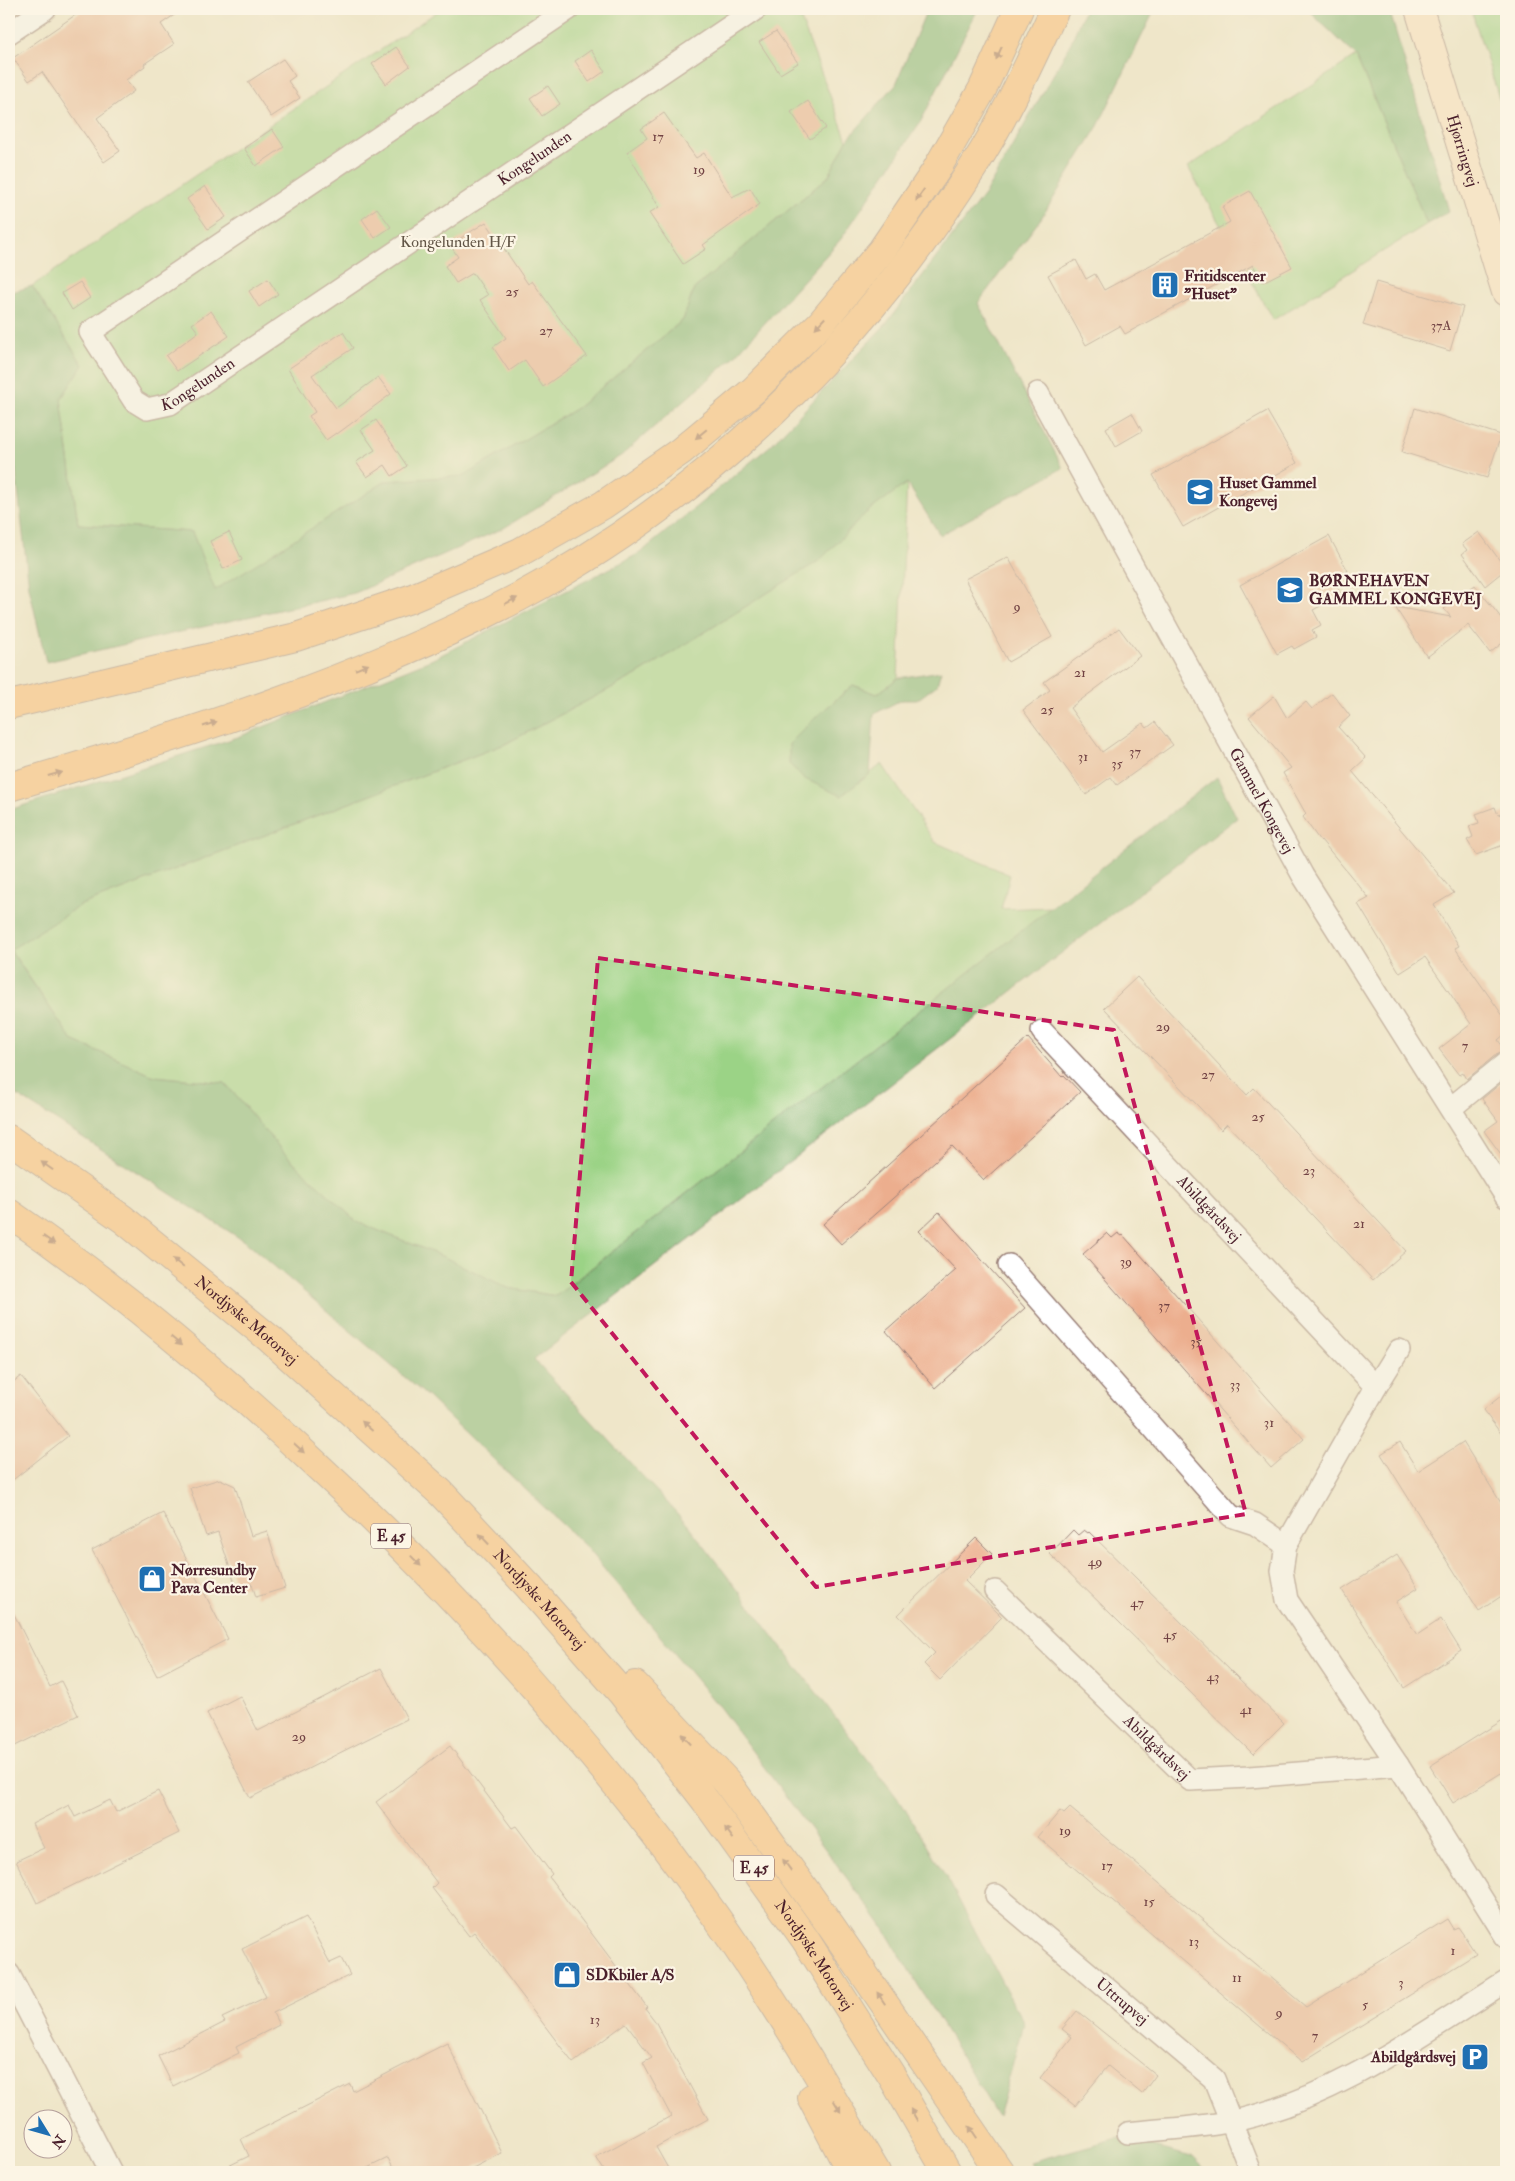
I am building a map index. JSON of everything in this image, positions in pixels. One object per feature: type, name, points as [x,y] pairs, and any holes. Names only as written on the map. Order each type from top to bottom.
[{"type":"highway","points":[[9,706],[296,637],[410,598],[520,552],[618,494],[681,451],[754,390],[821,323],[882,250],[945,156],[982,90],[1019,9]]},
{"type":"highway","points":[[9,787],[132,751],[272,702],[439,636],[520,596],[598,550],[673,498],[743,441],[809,378],[870,311],[926,239],[976,163],[1020,84],[1055,9]]},
{"type":"highway","name":"Nordjyske Motorvej","points":[[9,1139],[123,1219],[270,1339],[441,1494],[529,1587],[621,1692],[705,1800],[805,1939],[893,2078],[947,2172]]},
{"type":"highway","name":"E 45","points":[[9,1213],[78,1260],[245,1398],[372,1516],[487,1634],[582,1741],[641,1816],[716,1917],[803,2050],[876,2172]]},
{"type":"highway","points":[[529,1587],[632,1681],[727,1782],[832,1926],[1000,2172]]},
{"type":"highway","points":[[716,1917],[851,2172]]},
{"type":"main road","name":"Hjørringvej","points":[[1419,9],[1506,292]]},
{"type":"street","points":[[9,33],[44,9]]},
{"type":"street","name":"Kongelunden","points":[[569,9],[90,332],[134,401],[147,409],[170,404],[756,9]]},
{"type":"street","name":"Gammel Kongevej","points":[[1038,393],[1303,876],[1506,1197]]},
{"type":"street","name":"Abildgårdsvej","points":[[1042,1031],[1376,1387]]},
{"type":"street","points":[[1451,1108],[1506,1063]]},
{"type":"street","points":[[1009,1266],[1232,1516],[1255,1524],[1286,1545]]},
{"type":"street","points":[[1398,1350],[1286,1545],[1282,1571],[1288,1600],[1398,1765],[1506,1938]]},
{"type":"street","name":"Abildgårdsvej","points":[[996,1591],[1190,1780],[1249,1778],[1398,1765]]},
{"type":"street","name":"Uttrupvej","points":[[996,1895],[1214,2079],[1251,2172]]},
{"type":"street","points":[[9,1974],[111,2172]]},
{"type":"street","points":[[1128,2133],[1232,2121],[1315,2095],[1358,2075],[1506,1981]]},
{"type":"highlighted area","points":[[598,958],[1114,1030],[1246,1514],[816,1587],[571,1282]]},
{"type":"green space","name":"Kongelunden H/F","points":[[441,9],[797,9],[847,140],[828,177],[694,289],[683,320],[577,408],[464,476],[386,481],[215,591],[192,532],[78,524],[61,399],[83,365],[32,286]]},
{"type":"green space","points":[[927,9],[978,9],[921,121],[841,239],[734,357],[622,455],[504,528],[355,593],[46,662],[29,587],[9,411],[9,293],[32,286],[83,365],[61,399],[78,524],[192,532],[215,590],[386,481],[464,476],[577,408],[683,320],[694,289],[828,177],[847,140],[896,84]]},
{"type":"green space","points":[[1085,9],[1155,9],[1098,126],[1042,217],[978,303],[1063,468],[940,535],[907,483],[866,513],[820,560],[638,674],[505,744],[81,905],[10,950],[72,1040],[154,1076],[225,1083],[284,1153],[357,1222],[444,1257],[508,1288],[556,1296],[1217,777],[1237,818],[534,1359],[688,1525],[902,1804],[951,1885],[1024,2024],[998,2117],[881,1924],[720,1708],[584,1545],[428,1397],[247,1243],[9,1090],[9,810],[238,737],[433,659],[640,553],[770,446],[885,325],[986,192],[1069,47]]},
{"type":"green space","points":[[1307,9],[1389,9],[1449,211],[1427,224],[1356,56]]},
{"type":"green space","points":[[1471,9],[1506,9],[1506,120]]},
{"type":"green space","points":[[1356,56],[1427,224],[1273,320],[1188,167]]},
{"type":"green space","points":[[907,482],[898,678],[877,694],[853,685],[815,718],[841,796],[882,764],[935,842],[1010,875],[1001,909],[1052,907],[556,1296],[508,1288],[444,1257],[357,1222],[284,1153],[225,1083],[154,1076],[72,1040],[10,949],[81,905],[505,744],[638,674],[820,560],[866,513]]},
{"type":"green space","points":[[941,671],[937,685],[917,700],[901,700],[874,714],[870,774],[841,796],[805,779],[789,764],[789,744],[853,685],[877,694],[898,678]]},
{"type":"green space","points":[[1118,2138],[1192,2157],[1207,2172],[1037,2172],[1030,2162]]},
{"type":"building","points":[[84,9],[183,9],[161,24],[174,44],[144,64],[145,66],[126,80],[134,91],[97,118],[120,151],[104,162],[42,72],[29,81],[13,58]]},
{"type":"building","points":[[776,31],[798,63],[780,74],[759,42]]},
{"type":"building","points":[[396,47],[410,66],[386,84],[372,64]]},
{"type":"building","points":[[591,50],[605,71],[589,82],[575,61]]},
{"type":"building","points":[[283,59],[295,76],[288,81],[300,98],[271,117],[248,82]]},
{"type":"building","points":[[548,86],[560,104],[542,116],[530,98]]},
{"type":"building","points":[[808,101],[826,128],[810,139],[791,112]]},
{"type":"building","points":[[664,113],[696,158],[704,153],[732,197],[750,188],[760,204],[703,245],[706,249],[683,264],[649,213],[659,207],[627,152],[647,138],[641,129]]},
{"type":"building","points":[[272,129],[284,147],[256,166],[244,148]]},
{"type":"building","points":[[205,186],[226,217],[208,229],[187,199]]},
{"type":"building","name":"Fritidscenter \"Huset\"","points":[[1250,191],[1292,267],[1263,282],[1253,265],[1125,334],[1120,326],[1086,345],[1048,275],[1076,260],[1086,279],[1095,274],[1104,290],[1230,222],[1222,207]]},
{"type":"building","points":[[377,208],[391,227],[375,238],[362,219]]},
{"type":"building","points":[[486,222],[528,284],[532,281],[587,356],[543,387],[525,360],[509,371],[493,347],[506,338],[480,300],[488,295],[473,273],[456,283],[445,266],[458,257],[450,245]]},
{"type":"building","points":[[268,279],[278,294],[259,307],[249,291]]},
{"type":"building","points":[[80,282],[90,298],[72,310],[62,293]]},
{"type":"building","points":[[1376,282],[1463,307],[1450,351],[1363,325]]},
{"type":"building","points":[[211,311],[229,336],[177,371],[166,356],[198,332],[192,324]]},
{"type":"building","points":[[343,332],[353,348],[312,375],[336,408],[378,377],[391,394],[326,440],[309,416],[315,412],[288,369]]},
{"type":"building","points":[[1415,408],[1501,435],[1487,478],[1402,452]]},
{"type":"building","points":[[1267,411],[1297,463],[1183,527],[1153,475]]},
{"type":"building","points":[[1132,413],[1142,431],[1116,446],[1106,428]]},
{"type":"building","points":[[376,420],[407,466],[392,476],[385,465],[367,477],[356,462],[375,450],[361,430]]},
{"type":"building","points":[[229,532],[242,560],[223,569],[210,541]]},
{"type":"building","points":[[1479,532],[1506,569],[1485,586],[1462,554],[1467,550],[1462,544]]},
{"type":"building","name":"BØRNEHAVEN GAMMEL KONGEVEJ","points":[[1329,536],[1348,571],[1333,579],[1341,595],[1313,610],[1321,625],[1312,630],[1316,637],[1294,649],[1292,646],[1277,654],[1240,585]]},
{"type":"building","points":[[1008,557],[1052,637],[1008,662],[965,579]]},
{"type":"building","points":[[1475,585],[1506,624],[1506,640],[1490,653],[1468,625],[1427,657],[1395,607],[1451,617],[1444,609]]},
{"type":"building","points":[[1119,628],[1140,656],[1070,708],[1102,752],[1143,723],[1147,728],[1155,722],[1173,745],[1117,785],[1111,777],[1086,795],[1023,710],[1050,690],[1044,682]]},
{"type":"building","points":[[1332,693],[1350,716],[1338,727],[1366,758],[1352,771],[1454,893],[1434,905],[1459,946],[1455,948],[1506,1020],[1506,1033],[1498,1040],[1506,1051],[1498,1053],[1467,1079],[1463,1072],[1459,1075],[1439,1049],[1471,1024],[1425,957],[1400,973],[1358,904],[1369,898],[1320,841],[1303,817],[1306,814],[1283,773],[1291,768],[1249,717],[1274,696],[1287,718],[1306,702],[1312,709]]},
{"type":"building","points":[[1495,807],[1498,815],[1506,812],[1506,844],[1476,855],[1467,840],[1473,837],[1469,826],[1479,823],[1476,814]]},
{"type":"building","points":[[1137,977],[1247,1095],[1254,1088],[1406,1251],[1373,1280],[1227,1124],[1221,1130],[1104,1008]]},
{"type":"building","points":[[1028,1038],[1062,1077],[1064,1075],[1080,1092],[984,1180],[952,1146],[841,1244],[823,1224]]},
{"type":"building","points":[[1506,1079],[1506,1161],[1484,1131],[1498,1121],[1482,1099]]},
{"type":"building","points":[[939,1212],[1025,1308],[935,1388],[886,1331],[956,1270],[919,1231]]},
{"type":"building","points":[[1107,1233],[1112,1238],[1118,1233],[1123,1235],[1304,1439],[1271,1468],[1083,1254]]},
{"type":"building","points":[[21,1376],[68,1436],[9,1483],[9,1385]]},
{"type":"building","points":[[1506,1392],[1506,1440],[1483,1410]]},
{"type":"building","points":[[1400,1442],[1418,1471],[1463,1442],[1506,1511],[1506,1593],[1479,1611],[1381,1454]]},
{"type":"building","points":[[220,1479],[235,1486],[251,1536],[267,1531],[285,1588],[256,1597],[252,1584],[237,1589],[218,1532],[206,1536],[190,1488]]},
{"type":"building","points":[[163,1513],[228,1639],[157,1676],[92,1550]]},
{"type":"building","points":[[1073,1530],[1078,1535],[1084,1530],[1089,1532],[1284,1723],[1253,1754],[1050,1554]]},
{"type":"building","points":[[976,1538],[992,1554],[965,1581],[1002,1617],[940,1680],[924,1664],[935,1653],[898,1615]]},
{"type":"building","points":[[1397,1555],[1418,1588],[1396,1602],[1417,1635],[1441,1619],[1461,1651],[1404,1688],[1342,1590]]},
{"type":"building","points":[[9,1604],[50,1687],[61,1681],[78,1715],[9,1749]]},
{"type":"building","points":[[381,1668],[407,1719],[250,1798],[207,1713],[240,1696],[258,1731]]},
{"type":"building","points":[[1506,1718],[1506,1770],[1453,1803],[1430,1766]]},
{"type":"building","points":[[450,1746],[512,1828],[516,1826],[552,1874],[549,1877],[647,2007],[645,2008],[655,2021],[708,2119],[656,2147],[670,2172],[605,2172],[596,2157],[671,2116],[643,2063],[652,2058],[626,2023],[573,2063],[474,1932],[469,1936],[432,1888],[437,1883],[376,1802]]},
{"type":"building","points":[[158,1791],[179,1833],[37,1903],[16,1861],[44,1848],[32,1824],[69,1805],[75,1817],[110,1800],[116,1812]]},
{"type":"building","points":[[1070,1808],[1306,2007],[1447,1919],[1453,1929],[1458,1927],[1476,1954],[1302,2062],[1038,1837],[1060,1811],[1064,1814]]},
{"type":"building","points":[[306,1917],[330,1963],[341,1958],[350,1975],[273,2013],[279,2025],[236,2047],[239,2053],[173,2086],[158,2056],[225,2022],[222,2018],[266,1997],[242,1949]]},
{"type":"building","points":[[1077,2011],[1156,2075],[1142,2094],[1108,2066],[1075,2106],[1040,2078],[1072,2037],[1062,2029]]},
{"type":"building","points":[[447,2043],[502,2153],[465,2172],[395,2172],[388,2158],[359,2172],[216,2172],[249,2156],[241,2139],[350,2084],[353,2091]]},
{"type":"place","name":"Fritidscenter \"Huset\"","points":[[1165,285]]},
{"type":"place","name":"Huset Gammel Kongevej","points":[[1200,492]]},
{"type":"place","name":"BØRNEHAVEN GAMMEL KONGEVEJ","points":[[1290,590]]},
{"type":"place","name":"Nørresundby Pava Center","points":[[152,1579]]},
{"type":"place","name":"SDKbiler A/S","points":[[567,1975]]},
{"type":"place","name":"Abildgårdsvej","points":[[1475,2057]]}]
